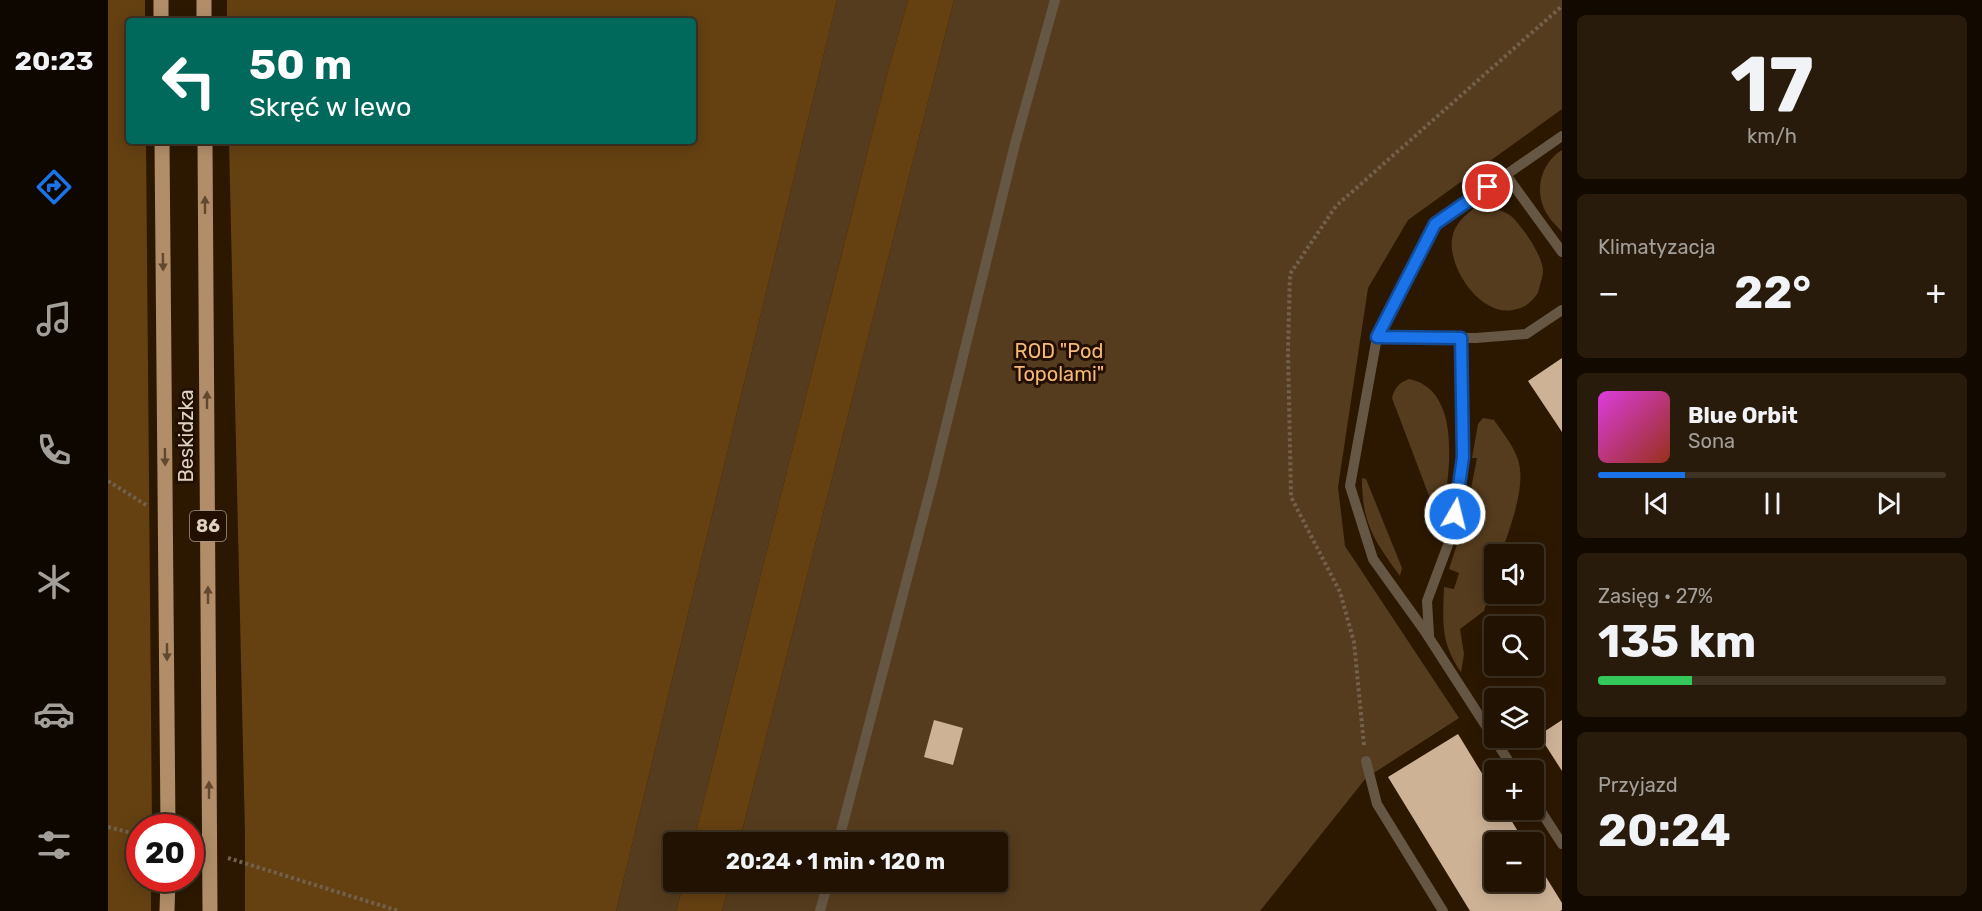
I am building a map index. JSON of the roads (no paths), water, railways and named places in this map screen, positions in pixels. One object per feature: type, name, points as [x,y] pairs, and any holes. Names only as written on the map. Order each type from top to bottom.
[{"type":"main road","points":[[161,0],[161,18]]},
{"type":"main road","points":[[204,0],[204,18]]},
{"type":"main road","name":"Beskidzka","points":[[162,144],[168,814]]},
{"type":"main road","name":"Beskidzka","points":[[205,144],[210,911]]},
{"type":"main road","points":[[167,911],[168,892]]},
{"type":"lane","points":[[841,832],[935,471],[1015,144],[1055,0]]},
{"type":"lane","points":[[1508,760],[1430,638],[1373,559],[1350,486],[1377,337],[1435,224],[1562,136]]},
{"type":"lane","points":[[1506,175],[1562,252]]},
{"type":"lane","points":[[1377,337],[1461,338],[1526,334],[1562,310]]},
{"type":"lane","points":[[1430,638],[1427,601],[1452,534],[1463,457],[1461,338]]},
{"type":"lane","points":[[1366,761],[1377,804],[1443,911]]},
{"type":"lane","points":[[1544,816],[1562,843]]},
{"type":"lane","points":[[820,911],[825,892]]},
{"type":"park label","name":"ROD \"Pod Topolami\"","points":[[1059,362]]}]
